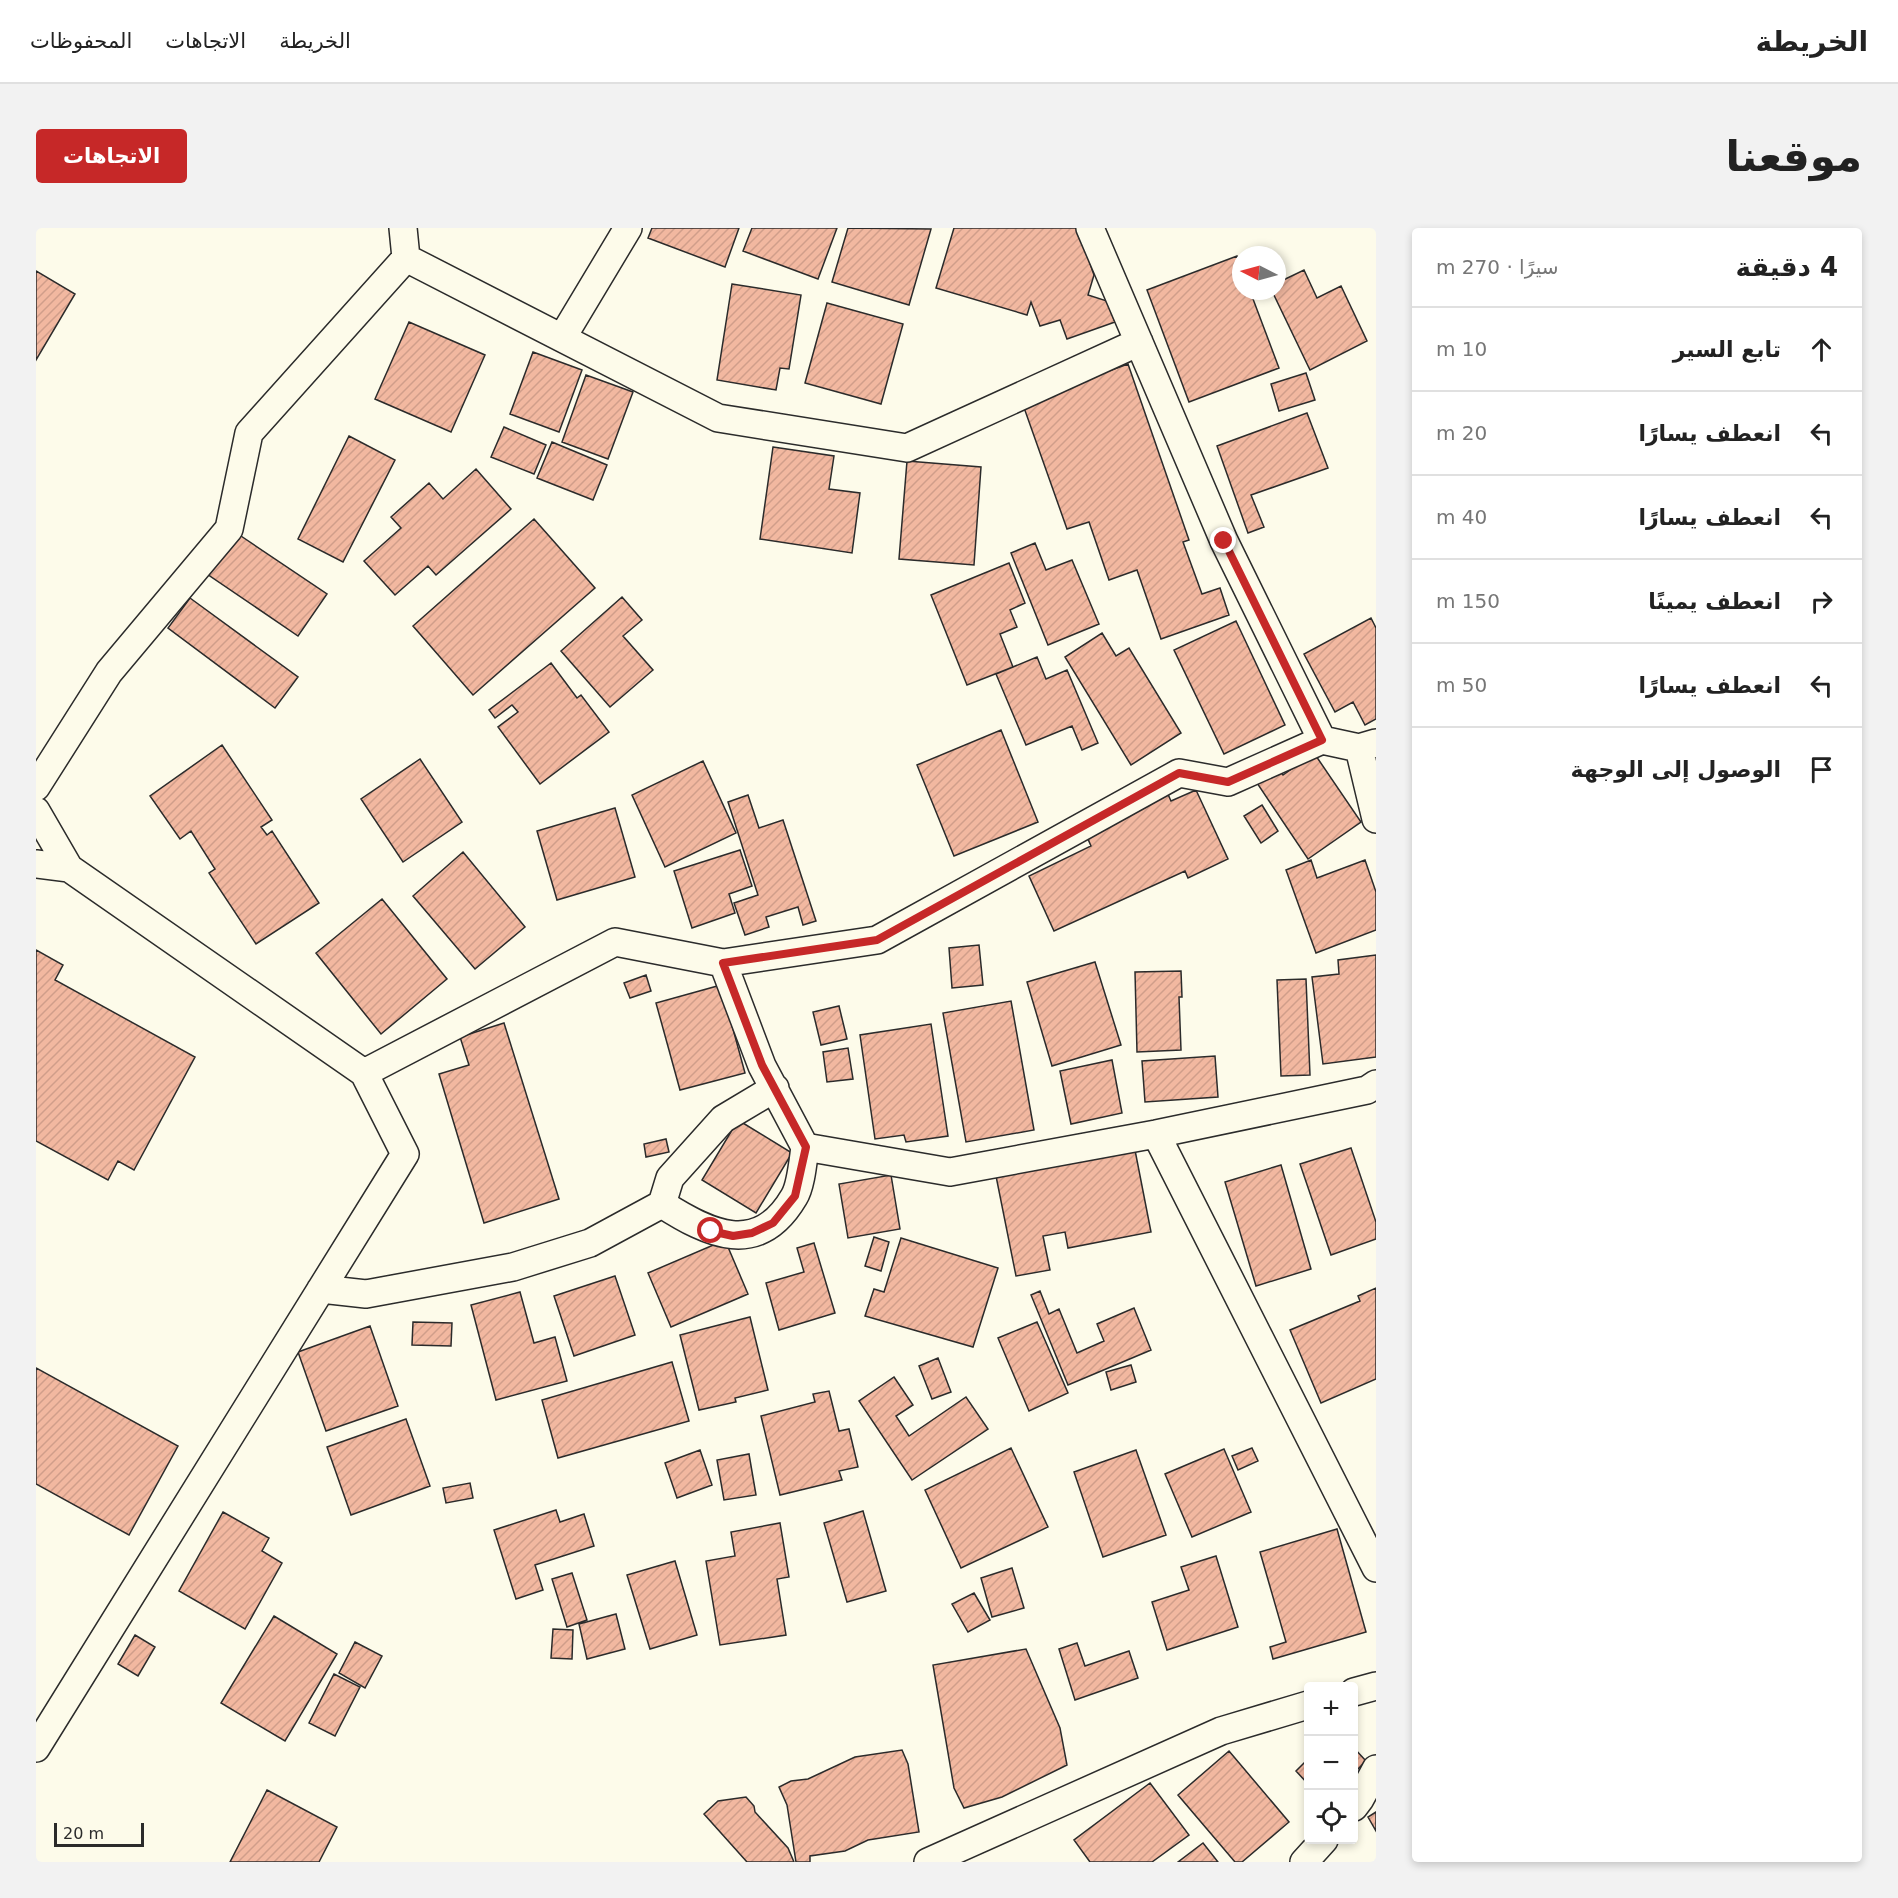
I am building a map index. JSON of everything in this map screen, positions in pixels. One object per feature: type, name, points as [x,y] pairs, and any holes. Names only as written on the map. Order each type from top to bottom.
[{"type":"street","points":[[36,787],[109,672],[229,530],[249,433],[406,258],[403,228]]},
{"type":"street","points":[[561,338],[628,228]]},
{"type":"street","points":[[1090,228],[1224,541],[1322,740]]},
{"type":"street","points":[[406,258],[718,418],[907,448],[1139,342]]},
{"type":"street","points":[[364,1073],[615,942],[723,963],[877,940],[1179,773],[1228,782],[1322,740],[1367,745],[1376,819]]},
{"type":"street","points":[[36,811],[69,868],[364,1073],[405,1154],[36,1748]]},
{"type":"street","points":[[36,864],[69,868]]},
{"type":"street","points":[[662,1204],[685,1219],[711,1231],[733,1236],[752,1233],[773,1223],[795,1196],[806,1147],[762,1065],[723,963]]},
{"type":"street","points":[[321,1289],[366,1294],[513,1267],[590,1243],[662,1204],[670,1178],[723,1119],[775,1088]]},
{"type":"street","points":[[806,1147],[950,1172],[1156,1134],[1373,1088]]},
{"type":"street","points":[[1156,1134],[1376,1568]]},
{"type":"street","points":[[1358,1691],[1376,1686]]},
{"type":"street","points":[[928,1862],[1221,1731],[1304,1706]]},
{"type":"street","points":[[1358,1802],[1376,1769]]},
{"type":"street","points":[[1304,1862],[1320,1844]]},
{"type":"building","points":[[652,228],[739,228],[725,267],[648,238]]},
{"type":"building","points":[[752,228],[837,228],[818,279],[743,251]]},
{"type":"building","points":[[848,228],[931,229],[909,305],[832,282]]},
{"type":"building","points":[[954,228],[1078,228],[1094,275],[1088,295],[1107,301],[1115,322],[1067,339],[1060,320],[1040,326],[1031,302],[1027,315],[936,288]]},
{"type":"building","points":[[1232,258],[1232,300],[1253,300],[1279,368],[1189,402],[1147,290]]},
{"type":"building","points":[[1304,270],[1317,298],[1341,286],[1367,341],[1310,370],[1276,300],[1286,300],[1286,279]]},
{"type":"building","points":[[36,271],[75,294],[36,360]]},
{"type":"building","points":[[732,284],[801,295],[789,369],[780,368],[776,390],[717,380]]},
{"type":"building","points":[[827,303],[903,324],[881,404],[805,383]]},
{"type":"building","points":[[409,322],[485,355],[451,432],[375,399]]},
{"type":"building","points":[[533,352],[582,370],[559,432],[510,414]]},
{"type":"building","points":[[1128,364],[1189,540],[1183,542],[1202,594],[1220,588],[1229,615],[1161,639],[1137,570],[1109,580],[1089,522],[1067,529],[1022,402]]},
{"type":"building","points":[[1306,373],[1315,400],[1279,411],[1271,384]]},
{"type":"building","points":[[586,375],[633,392],[608,459],[562,442]]},
{"type":"building","points":[[1307,413],[1328,468],[1251,495],[1264,527],[1248,533],[1217,446]]},
{"type":"building","points":[[504,427],[546,445],[534,474],[491,457]]},
{"type":"building","points":[[349,436],[395,460],[343,562],[298,539]]},
{"type":"building","points":[[552,442],[607,465],[593,500],[537,478]]},
{"type":"building","points":[[773,447],[834,456],[829,489],[860,493],[852,553],[760,539]]},
{"type":"building","points":[[907,461],[981,467],[974,565],[899,559]]},
{"type":"building","points":[[476,469],[511,509],[436,575],[428,566],[395,595],[364,561],[401,528],[391,517],[429,483],[443,499]]},
{"type":"building","points":[[534,519],[595,588],[473,695],[413,626]]},
{"type":"building","points":[[235,532],[327,594],[298,636],[207,574]]},
{"type":"building","points":[[1035,543],[1046,570],[1072,560],[1099,624],[1048,645],[1011,553]]},
{"type":"building","points":[[1009,563],[1025,603],[1010,610],[1017,627],[1000,634],[1013,667],[967,685],[931,595]]},
{"type":"building","points":[[622,597],[642,620],[623,636],[653,670],[610,707],[561,651]]},
{"type":"building","points":[[190,598],[298,677],[275,708],[168,628]]},
{"type":"building","points":[[1371,618],[1376,628],[1376,719],[1365,725],[1353,702],[1335,712],[1304,654]]},
{"type":"building","points":[[1236,621],[1285,725],[1224,754],[1174,650]]},
{"type":"building","points":[[1102,633],[1116,656],[1129,648],[1181,733],[1131,765],[1065,657]]},
{"type":"building","points":[[1037,657],[1046,679],[1067,670],[1098,743],[1082,750],[1072,726],[1026,745],[996,674]]},
{"type":"building","points":[[551,663],[577,698],[581,695],[609,732],[540,784],[498,727],[518,712],[512,705],[495,718],[489,710]]},
{"type":"building","points":[[1001,730],[1038,822],[954,856],[917,765]]},
{"type":"building","points":[[222,745],[272,820],[261,827],[267,835],[272,831],[319,903],[256,944],[209,873],[215,869],[191,831],[180,839],[150,796]]},
{"type":"building","points":[[1314,753],[1361,822],[1308,859],[1253,777],[1274,763],[1283,775]]},
{"type":"building","points":[[420,759],[462,822],[403,862],[361,799]]},
{"type":"building","points":[[703,761],[736,833],[665,867],[632,795]]},
{"type":"building","points":[[1196,790],[1228,859],[1188,878],[1185,871],[1054,931],[1029,876],[1091,846],[1084,830],[1167,792],[1171,801]]},
{"type":"building","points":[[748,795],[759,828],[783,820],[816,921],[803,925],[798,907],[766,917],[769,927],[745,935],[734,903],[758,895],[728,802]]},
{"type":"building","points":[[1262,805],[1278,831],[1261,843],[1244,816]]},
{"type":"building","points":[[615,808],[635,877],[557,900],[537,831]]},
{"type":"building","points":[[740,850],[752,886],[729,894],[735,913],[692,928],[674,871]]},
{"type":"building","points":[[463,852],[525,927],[475,969],[413,896]]},
{"type":"building","points":[[1311,860],[1317,878],[1365,860],[1376,892],[1376,930],[1316,953],[1286,870]]},
{"type":"building","points":[[382,899],[447,979],[381,1034],[316,953]]},
{"type":"building","points":[[979,945],[983,985],[952,988],[949,948]]},
{"type":"building","points":[[36,950],[63,965],[55,980],[195,1057],[134,1170],[118,1161],[108,1180],[36,1141]]},
{"type":"building","points":[[1376,955],[1376,1057],[1323,1064],[1312,977],[1339,974],[1338,960]]},
{"type":"building","points":[[1095,962],[1121,1045],[1052,1066],[1027,982]]},
{"type":"building","points":[[1181,971],[1182,997],[1179,997],[1181,1050],[1137,1052],[1135,972]]},
{"type":"building","points":[[646,975],[651,991],[630,998],[624,983]]},
{"type":"building","points":[[1306,979],[1310,1075],[1281,1076],[1277,980]]},
{"type":"building","points":[[721,985],[745,1073],[680,1090],[656,1003]]},
{"type":"building","points":[[1011,1001],[1034,1130],[966,1142],[943,1013]]},
{"type":"building","points":[[839,1006],[847,1039],[821,1045],[813,1012]]},
{"type":"building","points":[[504,1023],[559,1199],[484,1223],[439,1074],[469,1065],[460,1037]]},
{"type":"building","points":[[931,1024],[948,1136],[906,1142],[904,1135],[875,1139],[860,1035]]},
{"type":"building","points":[[848,1048],[853,1079],[827,1082],[823,1052]]},
{"type":"building","points":[[1215,1056],[1218,1097],[1145,1102],[1142,1061]]},
{"type":"building","points":[[1112,1060],[1122,1113],[1071,1124],[1060,1071]]},
{"type":"building","points":[[738,1120],[792,1153],[756,1213],[702,1180]]},
{"type":"building","points":[[666,1139],[669,1152],[646,1157],[644,1144]]},
{"type":"building","points":[[1134,1145],[1151,1232],[1068,1248],[1065,1232],[1043,1236],[1050,1270],[1016,1276],[996,1176]]},
{"type":"building","points":[[1351,1148],[1376,1222],[1376,1239],[1331,1255],[1300,1164]]},
{"type":"building","points":[[1281,1165],[1311,1269],[1256,1286],[1225,1182]]},
{"type":"building","points":[[891,1175],[900,1229],[848,1238],[839,1184]]},
{"type":"building","points":[[874,1237],[889,1242],[881,1271],[865,1266]]},
{"type":"building","points":[[901,1238],[998,1268],[973,1347],[865,1316],[874,1289],[884,1292]]},
{"type":"building","points":[[725,1240],[748,1294],[671,1327],[648,1273]]},
{"type":"building","points":[[814,1243],[835,1313],[779,1330],[766,1283],[804,1272],[797,1248]]},
{"type":"building","points":[[615,1276],[635,1335],[574,1356],[554,1296]]},
{"type":"building","points":[[1376,1288],[1376,1379],[1321,1403],[1290,1330],[1360,1301],[1358,1296]]},
{"type":"building","points":[[1040,1291],[1049,1314],[1059,1309],[1077,1353],[1104,1341],[1097,1324],[1134,1308],[1151,1350],[1068,1385],[1031,1295]]},
{"type":"building","points":[[520,1292],[534,1343],[555,1337],[567,1381],[496,1400],[471,1305]]},
{"type":"building","points":[[750,1317],[768,1390],[735,1398],[736,1402],[699,1410],[680,1335]]},
{"type":"building","points":[[413,1322],[452,1323],[451,1346],[412,1345]]},
{"type":"building","points":[[1037,1322],[1068,1393],[1029,1411],[998,1338]]},
{"type":"building","points":[[370,1326],[398,1406],[326,1431],[298,1352]]},
{"type":"building","points":[[938,1358],[951,1392],[932,1399],[919,1366]]},
{"type":"building","points":[[672,1362],[689,1421],[558,1458],[542,1400]]},
{"type":"building","points":[[1131,1365],[1136,1382],[1111,1390],[1106,1372]]},
{"type":"building","points":[[36,1368],[178,1446],[129,1535],[36,1484]]},
{"type":"building","points":[[894,1377],[913,1405],[896,1416],[909,1436],[966,1397],[988,1429],[912,1480],[859,1401]]},
{"type":"building","points":[[829,1391],[839,1431],[849,1429],[858,1467],[839,1471],[842,1480],[780,1495],[761,1416],[815,1402],[813,1394]]},
{"type":"building","points":[[406,1419],[430,1486],[351,1515],[327,1447]]},
{"type":"building","points":[[1011,1448],[1048,1527],[961,1568],[925,1490]]},
{"type":"building","points":[[1252,1448],[1258,1461],[1238,1470],[1232,1456]]},
{"type":"building","points":[[1224,1449],[1251,1512],[1192,1537],[1165,1474]]},
{"type":"building","points":[[700,1450],[712,1485],[677,1498],[665,1463]]},
{"type":"building","points":[[1136,1450],[1166,1535],[1103,1557],[1074,1472]]},
{"type":"building","points":[[749,1454],[756,1495],[724,1500],[717,1460]]},
{"type":"building","points":[[470,1483],[473,1498],[446,1503],[443,1488]]},
{"type":"building","points":[[556,1510],[560,1522],[584,1514],[594,1546],[535,1565],[543,1590],[516,1599],[494,1530]]},
{"type":"building","points":[[863,1511],[886,1591],[847,1602],[824,1523]]},
{"type":"building","points":[[223,1512],[269,1538],[262,1551],[282,1563],[245,1629],[179,1591]]},
{"type":"building","points":[[780,1523],[789,1577],[777,1579],[786,1635],[720,1645],[706,1561],[735,1556],[731,1532]]},
{"type":"building","points":[[1337,1529],[1366,1632],[1273,1659],[1270,1647],[1286,1642],[1260,1552]]},
{"type":"building","points":[[1216,1556],[1238,1627],[1167,1650],[1152,1602],[1189,1590],[1181,1567]]},
{"type":"building","points":[[675,1561],[697,1635],[650,1649],[627,1575]]},
{"type":"building","points":[[1012,1568],[1024,1608],[992,1617],[981,1578]]},
{"type":"building","points":[[572,1573],[587,1620],[567,1627],[552,1579]]},
{"type":"building","points":[[974,1593],[990,1620],[968,1632],[952,1604]]},
{"type":"building","points":[[616,1614],[625,1649],[587,1659],[579,1624]]},
{"type":"building","points":[[274,1616],[337,1654],[285,1741],[221,1703]]},
{"type":"building","points":[[553,1629],[573,1630],[572,1659],[551,1658]]},
{"type":"building","points":[[135,1635],[155,1647],[138,1676],[118,1664]]},
{"type":"building","points":[[355,1642],[382,1656],[365,1688],[339,1673]]},
{"type":"building","points":[[1077,1643],[1085,1666],[1129,1651],[1138,1678],[1075,1700],[1059,1649]]},
{"type":"building","points":[[1026,1649],[1060,1728],[1067,1765],[1002,1797],[964,1808],[954,1788],[933,1665]]},
{"type":"building","points":[[334,1674],[360,1687],[335,1736],[309,1723]]},
{"type":"building","points":[[902,1750],[908,1764],[919,1832],[868,1840],[845,1851],[810,1856],[810,1862],[796,1862],[787,1805],[779,1787],[791,1781],[808,1779],[855,1757]]},
{"type":"building","points":[[1229,1751],[1289,1822],[1242,1862],[1235,1862],[1178,1795]]},
{"type":"building","points":[[1358,1752],[1366,1761],[1358,1769]]},
{"type":"building","points":[[1304,1763],[1304,1780],[1296,1771]]},
{"type":"building","points":[[1150,1783],[1189,1835],[1152,1862],[1090,1862],[1074,1840]]},
{"type":"building","points":[[267,1790],[337,1827],[319,1862],[230,1862]]},
{"type":"building","points":[[746,1797],[754,1806],[755,1812],[788,1848],[794,1862],[747,1862],[704,1814],[718,1801]]},
{"type":"building","points":[[1376,1812],[1376,1831],[1368,1817]]},
{"type":"building","points":[[1203,1843],[1218,1862],[1178,1862]]},
{"type":"route","points":[[711,1231],[733,1236],[752,1233],[773,1223],[795,1196],[806,1147],[762,1065],[723,963],[877,940],[1179,773],[1228,782],[1322,740],[1224,541]]}]
